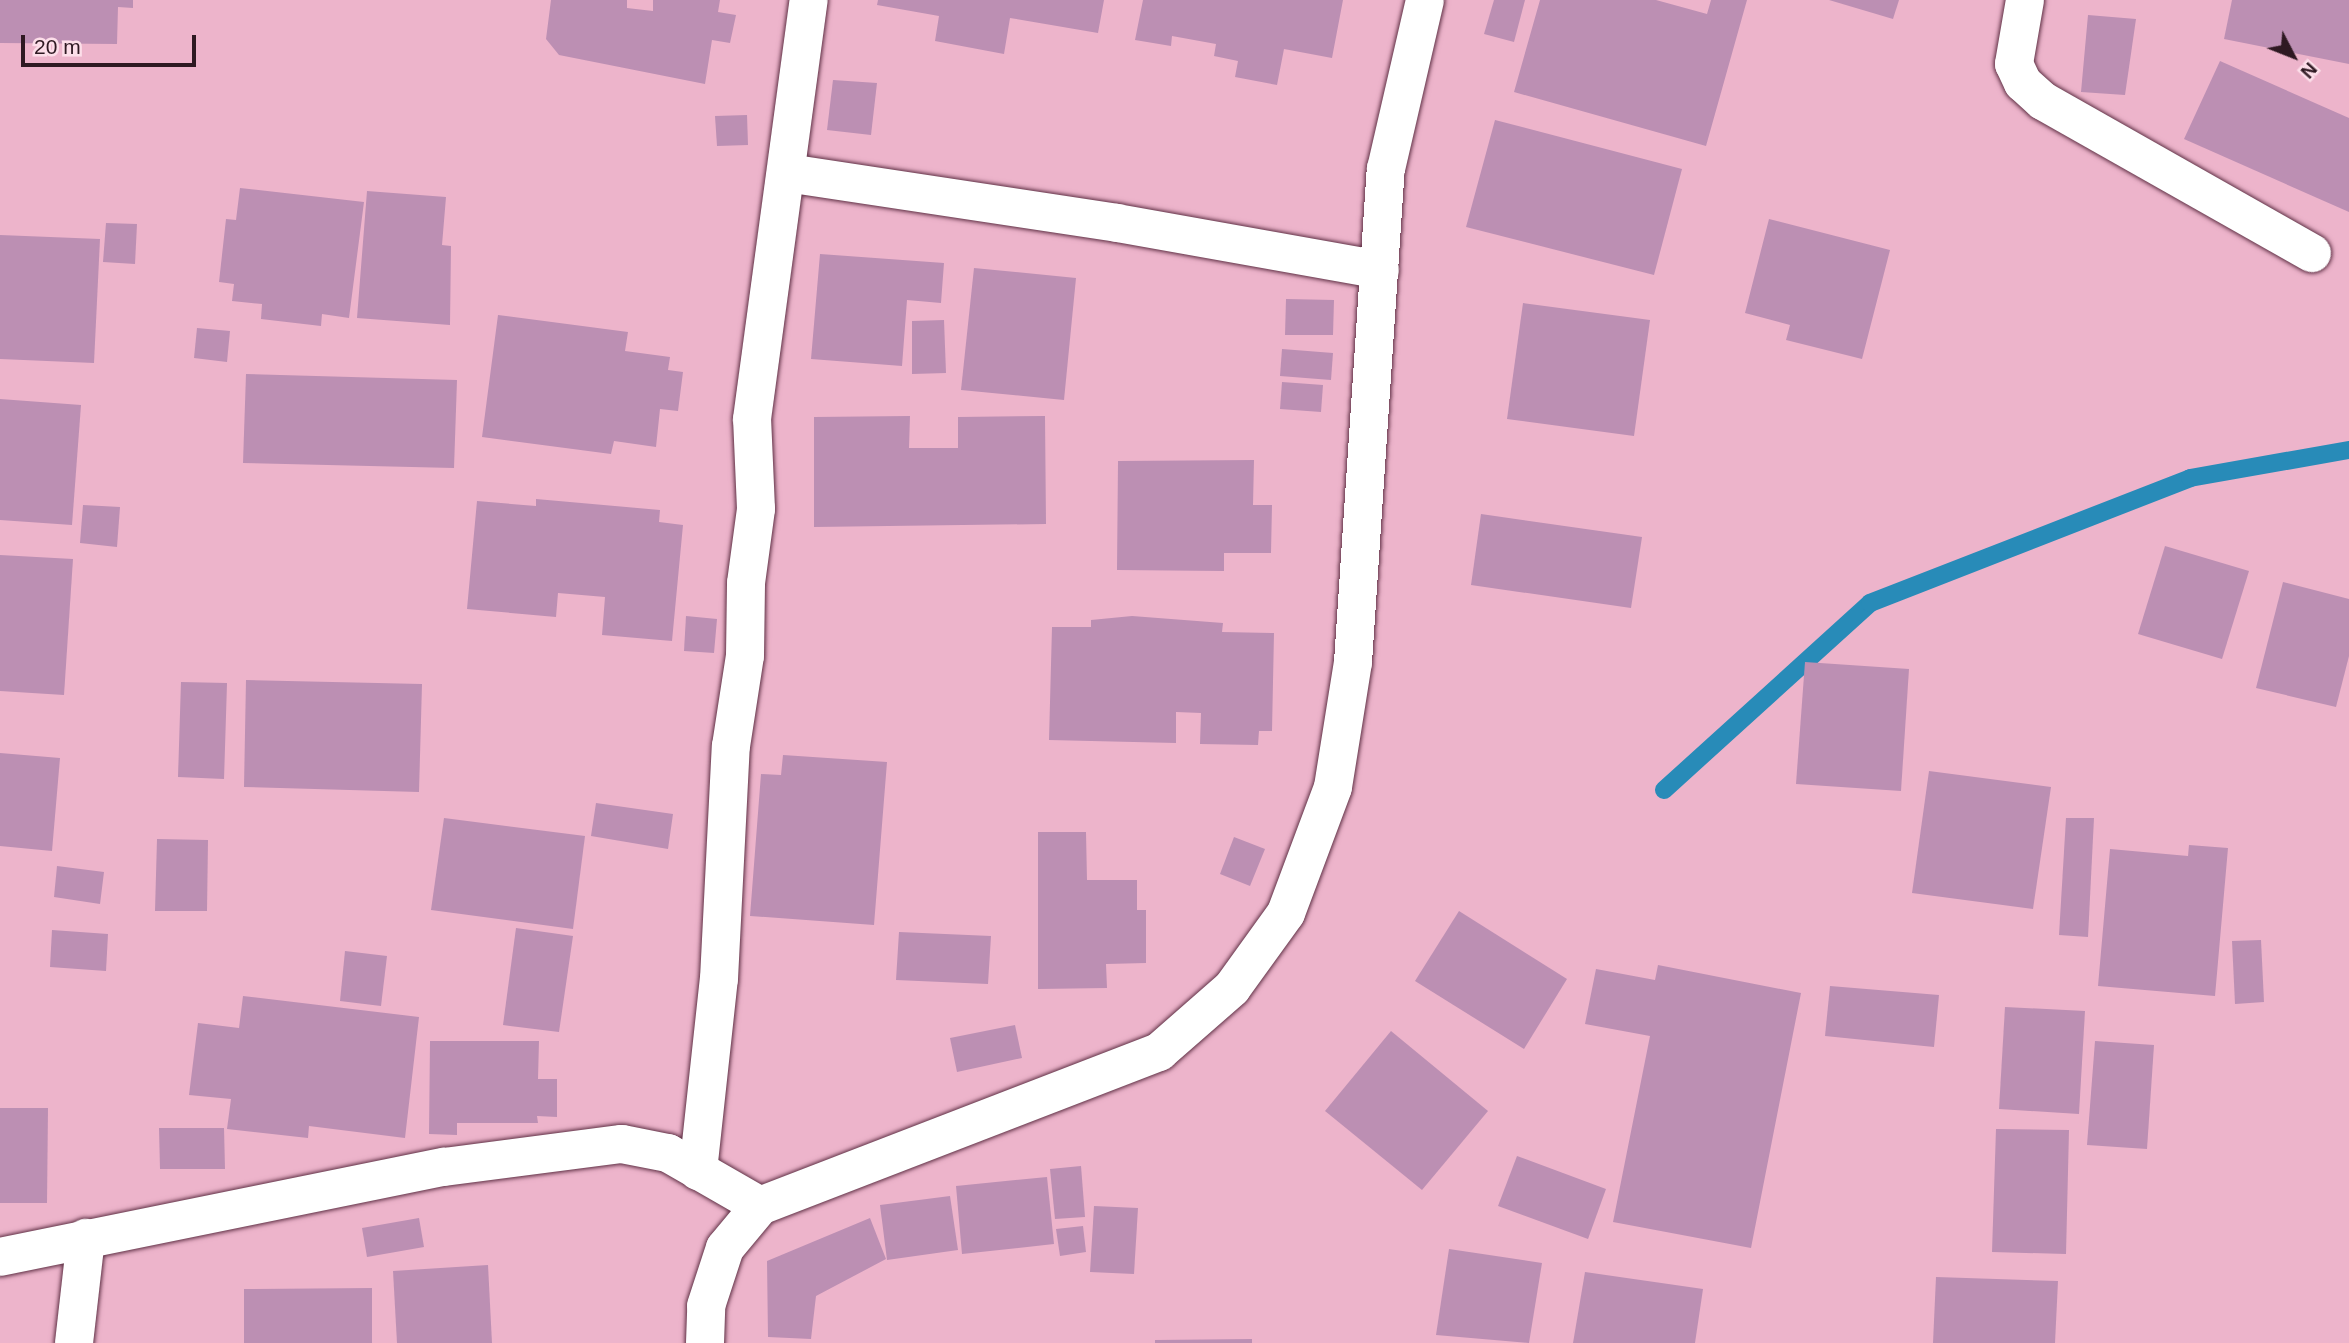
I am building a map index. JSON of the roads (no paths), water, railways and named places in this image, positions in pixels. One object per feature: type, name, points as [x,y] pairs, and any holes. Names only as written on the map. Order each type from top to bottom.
[{"type":"street","points":[[698,1171],[719,979],[731,746],[745,656],[746,583],[756,509],[752,419],[809,0]]},
{"type":"street","points":[[705,1343],[706,1306],[725,1248],[760,1206],[1159,1052],[1232,988],[1286,913],[1333,787],[1353,662],[1386,169],[1424,0]]},
{"type":"street","points":[[2025,0],[2014,64],[2023,83],[2043,101],[2312,253]]},
{"type":"street","points":[[787,173],[1117,223],[1380,270]]},
{"type":"street","points":[[0,1257],[444,1167],[622,1144],[668,1153],[760,1206]]},
{"type":"street","points":[[74,1343],[86,1238]]},
{"type":"waterway","points":[[1664,790],[1870,603],[2190,478],[2349,450]]}]
